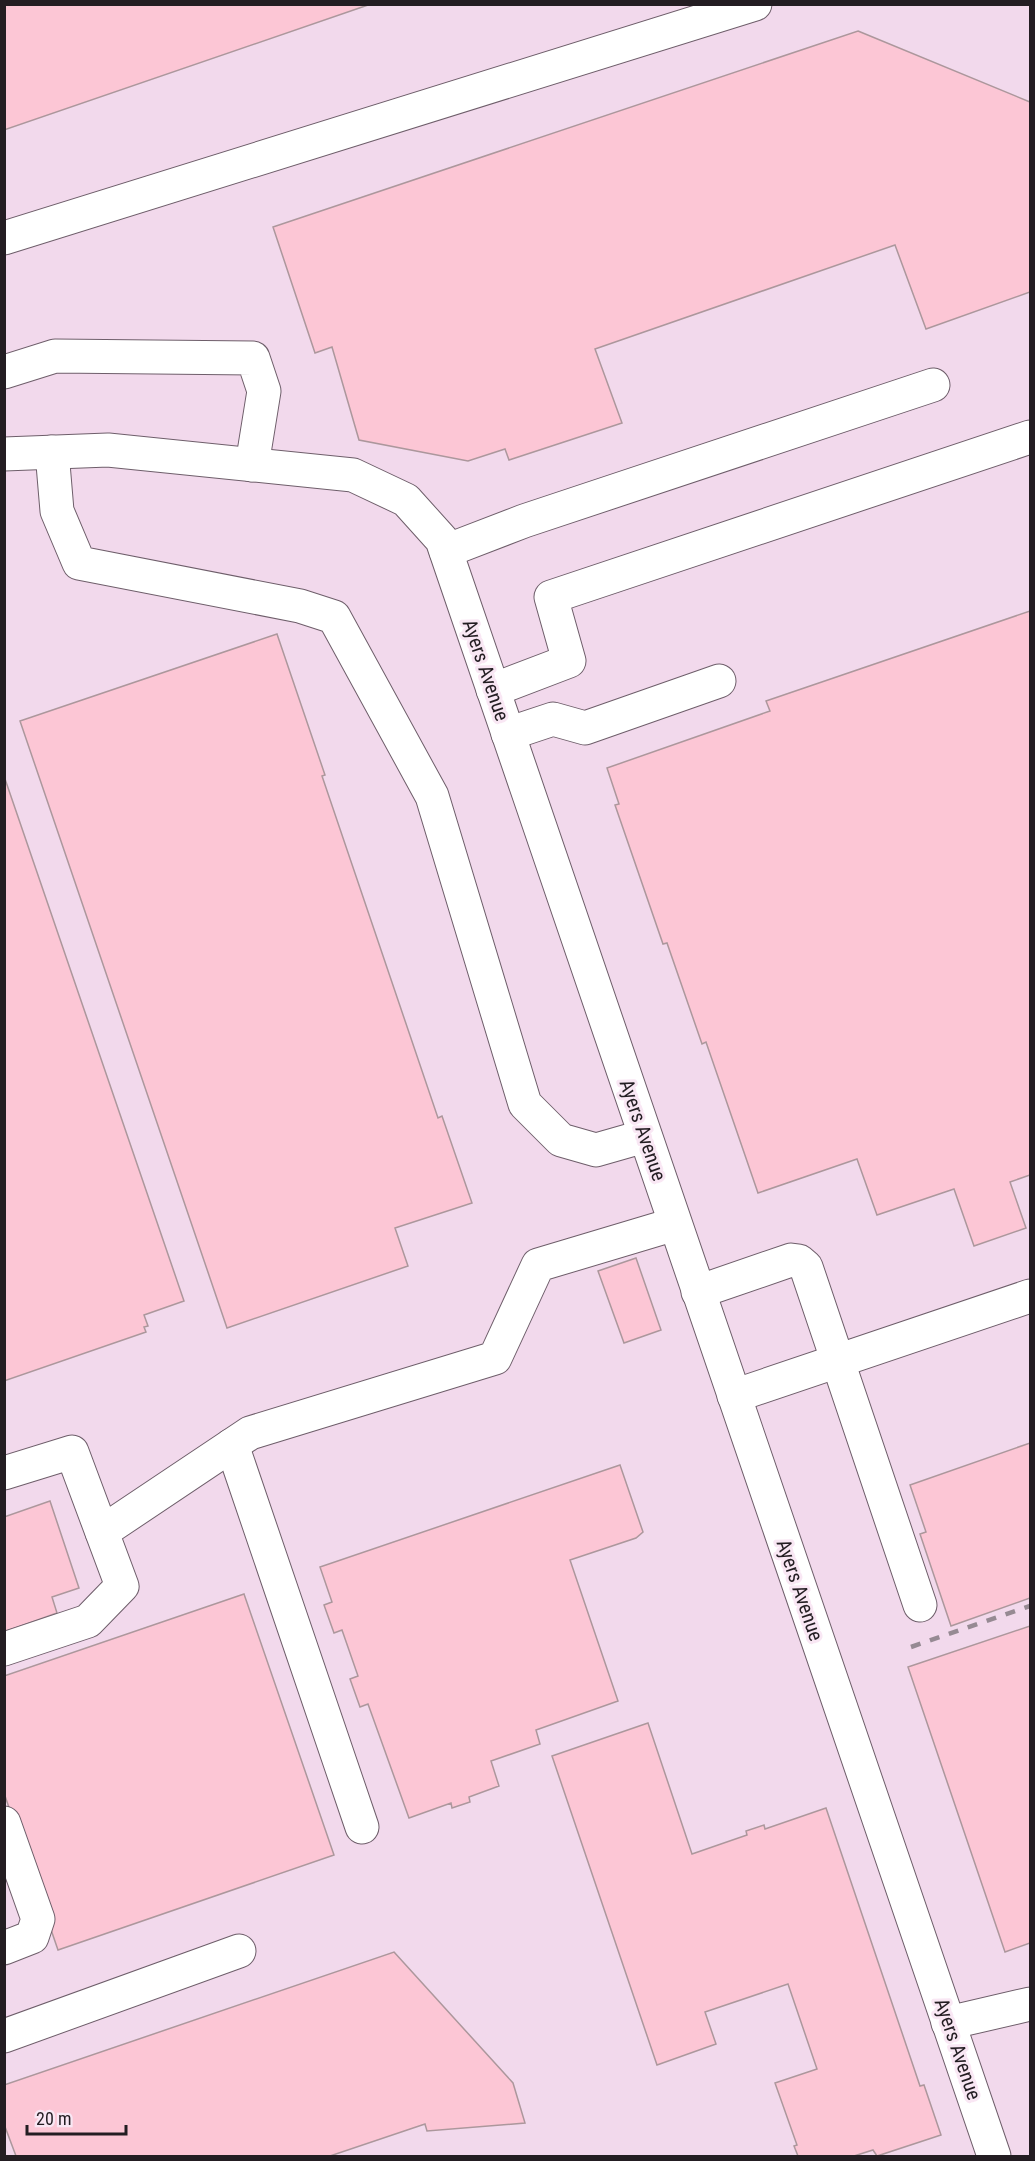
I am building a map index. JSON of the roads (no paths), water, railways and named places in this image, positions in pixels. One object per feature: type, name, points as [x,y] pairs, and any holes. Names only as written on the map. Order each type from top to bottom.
[{"type":"street","points":[[4,238],[755,4]]},
{"type":"street","points":[[4,372],[56,356],[252,358],[264,392],[252,465]]},
{"type":"street","points":[[446,551],[536,518],[933,385]]},
{"type":"street","points":[[493,690],[569,661],[551,597],[1030,437]]},
{"type":"street","name":"Ayers Avenue","points":[[4,454],[108,450],[353,475],[406,500],[442,540],[994,2157]]},
{"type":"street","points":[[52,452],[57,511],[79,562],[300,606],[334,617],[432,796],[525,1104],[561,1140],[596,1150],[645,1136]]},
{"type":"street","points":[[508,734],[553,719],[585,728],[719,681]]},
{"type":"street","points":[[102,1532],[250,1433],[495,1358],[538,1265],[675,1224]]},
{"type":"street","points":[[698,1292],[791,1260],[799,1261],[806,1267],[920,1605]]},
{"type":"street","points":[[734,1396],[1030,1296]]},
{"type":"street","points":[[232,1445],[362,1827]]},
{"type":"street","points":[[4,1473],[72,1452],[122,1586],[88,1621],[4,1649]]},
{"type":"street","points":[[4,1823],[38,1919],[32,1937],[4,1948]]},
{"type":"street","points":[[4,2036],[239,1951]]},
{"type":"street","points":[[948,2023],[1030,2004]]},
{"type":"railway","points":[[911,1647],[1030,1606]]}]
